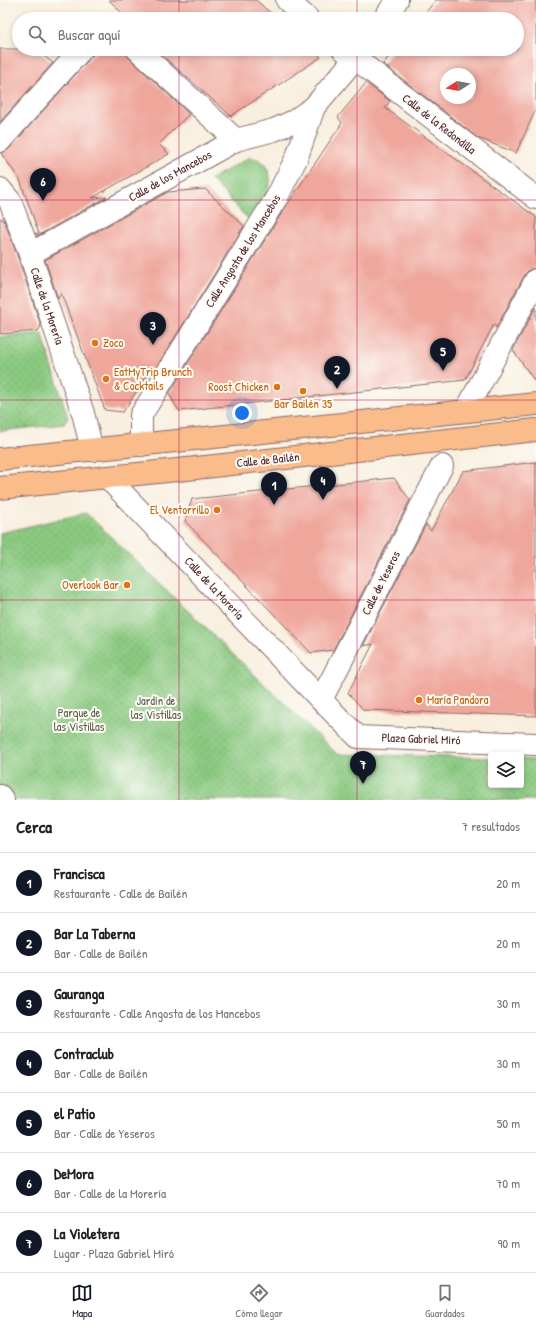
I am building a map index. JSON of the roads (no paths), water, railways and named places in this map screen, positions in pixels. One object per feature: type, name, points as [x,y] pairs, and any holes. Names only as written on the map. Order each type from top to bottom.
[{"type":"main road","points":[[0,459],[536,404]]},
{"type":"main road","name":"Calle de Bailén","points":[[0,488],[536,430]]},
{"type":"street","points":[[287,0],[300,12]]},
{"type":"street","points":[[389,12],[397,0]]},
{"type":"street","points":[[0,141],[76,56]]},
{"type":"street","points":[[145,56],[236,140]]},
{"type":"street","name":"Calle Angosta de los Mancebos","points":[[141,445],[141,414],[277,197],[297,157],[314,107],[352,56]]},
{"type":"street","name":"Calle de la Redondilla","points":[[358,56],[536,198]]},
{"type":"street","name":"Calle de los Mancebos","points":[[30,254],[236,140],[281,127],[294,121],[314,107]]},
{"type":"street","name":"Calle de la Morería","points":[[0,189],[10,201],[30,254],[83,413],[92,450]]},
{"type":"street","points":[[466,411],[536,280]]},
{"type":"street","name":"Calle de Yeseros","points":[[321,700],[442,466]]},
{"type":"street","name":"Calle de la Morería","points":[[107,477],[321,700]]},
{"type":"street","name":"Plaza Gabriel Miró","points":[[321,700],[358,737],[536,744]]},
{"type":"street","points":[[0,796],[3,800]]},
{"type":"place","name":"DeMora","points":[[43,201]]},
{"type":"place","name":"Zoco","points":[[95,343]]},
{"type":"place","name":"Gauranga","points":[[153,345]]},
{"type":"place","name":"el Patio","points":[[443,371]]},
{"type":"place","name":"EatMyTrip Brunch & Cocktails","points":[[106,379]]},
{"type":"place","name":"Roost Chicken","points":[[277,387]]},
{"type":"place","name":"Bar La Taberna","points":[[337,389]]},
{"type":"place","name":"Bar Bailén 35","points":[[303,391]]},
{"type":"place","name":"Contraclub","points":[[323,500]]},
{"type":"place","name":"Francisca","points":[[274,505]]},
{"type":"place","name":"El Ventorrillo","points":[[217,510]]},
{"type":"place","name":"Overlook Bar","points":[[127,585]]},
{"type":"place","name":"María Pandora","points":[[419,700]]},
{"type":"place","name":"La Violetera","points":[[363,784]]},
{"type":"park label","name":"Jardín de las Vistillas","points":[[156,708]]},
{"type":"park label","name":"Parque de las Vistillas","points":[[79,720]]}]
